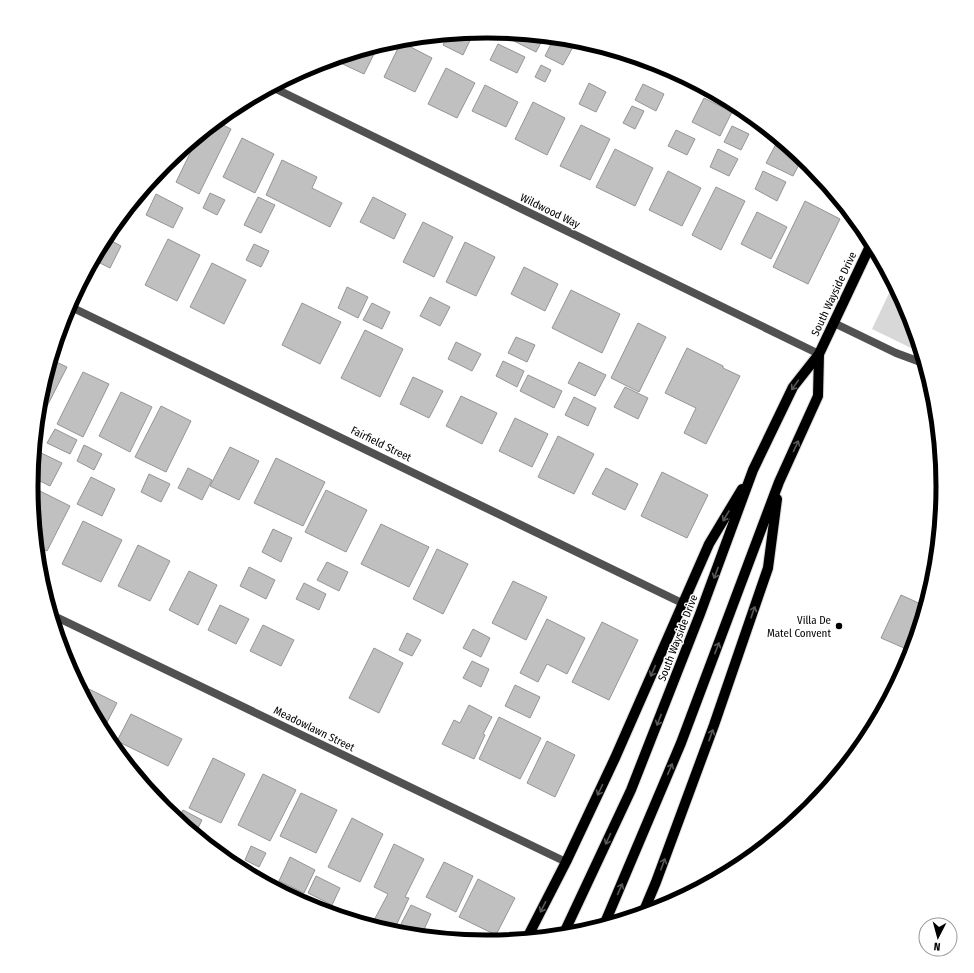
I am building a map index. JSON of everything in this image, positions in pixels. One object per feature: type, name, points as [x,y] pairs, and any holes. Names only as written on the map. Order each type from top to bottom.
[{"type":"main road","name":"South Wayside Drive","points":[[566,928],[631,790],[703,607],[753,470],[793,387],[819,354],[868,250]]},
{"type":"main road","name":"South Wayside Drive","points":[[607,919],[681,743],[779,482],[818,396],[819,354]]},
{"type":"main road","points":[[530,933],[566,862],[614,758],[709,544],[753,470]]},
{"type":"main road","points":[[646,906],[714,725],[768,568],[779,482]]},
{"type":"street","name":"Wildwood Way","points":[[278,90],[819,354]]},
{"type":"street","name":"Fairfield Street","points":[[76,309],[682,602]]},
{"type":"street","points":[[834,323],[896,353],[917,361]]},
{"type":"street","name":"Meadowlawn Street","points":[[58,618],[566,862]]},
{"type":"shaded area","points":[[890,291],[914,348],[911,348],[872,329]]},
{"type":"building","points":[[471,39],[463,55],[443,45],[445,40]]},
{"type":"building","points":[[510,39],[542,42],[536,52]]},
{"type":"building","points":[[552,43],[573,47],[563,65],[545,56]]},
{"type":"building","points":[[498,44],[525,57],[517,73],[490,60]]},
{"type":"building","points":[[408,46],[432,58],[415,92],[384,77],[398,47]]},
{"type":"building","points":[[375,52],[364,74],[340,63]]},
{"type":"building","points":[[541,65],[551,70],[545,82],[535,77]]},
{"type":"building","points":[[446,68],[475,83],[457,118],[428,104]]},
{"type":"building","points":[[589,83],[606,92],[596,112],[579,104]]},
{"type":"building","points":[[643,84],[664,94],[656,111],[635,100]]},
{"type":"building","points":[[485,85],[518,102],[506,127],[472,111]]},
{"type":"building","points":[[704,98],[732,112],[720,136],[692,122]]},
{"type":"building","points":[[533,102],[565,118],[547,155],[515,139]]},
{"type":"building","points":[[632,106],[644,111],[635,129],[623,123]]},
{"type":"building","points":[[223,125],[231,129],[199,194],[176,182],[193,148]]},
{"type":"building","points":[[581,125],[610,139],[590,180],[560,166]]},
{"type":"building","points":[[732,126],[749,134],[741,150],[724,142]]},
{"type":"building","points":[[676,130],[695,139],[687,155],[668,146]]},
{"type":"building","points":[[242,138],[274,154],[255,193],[223,177]]},
{"type":"building","points":[[776,144],[799,164],[793,176],[766,163]]},
{"type":"building","points":[[615,149],[653,168],[635,206],[596,187]]},
{"type":"building","points":[[718,149],[738,159],[729,176],[710,167]]},
{"type":"building","points":[[282,160],[317,177],[312,188],[342,203],[330,227],[266,195]]},
{"type":"building","points":[[668,171],[701,188],[682,226],[649,210]]},
{"type":"building","points":[[763,171],[786,182],[777,201],[755,189]]},
{"type":"building","points":[[716,187],[745,201],[721,250],[692,235]]},
{"type":"building","points":[[210,193],[225,200],[217,215],[203,208]]},
{"type":"building","points":[[156,194],[183,208],[173,228],[146,215]]},
{"type":"building","points":[[258,197],[275,205],[261,233],[244,225]]},
{"type":"building","points":[[373,197],[406,214],[394,239],[360,222]]},
{"type":"building","points":[[805,201],[840,219],[808,284],[773,267]]},
{"type":"building","points":[[757,212],[787,227],[771,259],[741,244]]},
{"type":"building","points":[[423,222],[453,237],[434,277],[403,262]]},
{"type":"building","points":[[168,239],[200,255],[177,301],[145,285]]},
{"type":"building","points":[[112,241],[121,246],[110,268],[99,262]]},
{"type":"building","points":[[465,242],[495,257],[476,296],[446,282]]},
{"type":"building","points":[[254,244],[269,251],[261,267],[246,260]]},
{"type":"building","points":[[212,263],[246,280],[224,324],[190,307]]},
{"type":"building","points":[[524,267],[558,284],[545,311],[511,294]]},
{"type":"building","points":[[347,287],[368,297],[358,318],[338,308]]},
{"type":"building","points":[[571,290],[620,314],[602,353],[552,328]]},
{"type":"building","points":[[430,297],[450,307],[440,326],[420,316]]},
{"type":"building","points":[[302,303],[341,322],[320,364],[282,345]]},
{"type":"building","points":[[372,303],[390,312],[382,329],[363,320]]},
{"type":"building","points":[[638,323],[666,337],[639,392],[611,378]]},
{"type":"building","points":[[365,330],[403,349],[380,397],[341,378]]},
{"type":"building","points":[[516,337],[535,345],[527,362],[508,353]]},
{"type":"building","points":[[456,342],[481,354],[472,371],[448,359]]},
{"type":"building","points":[[687,348],[740,376],[706,444],[684,433],[696,408],[665,393]]},
{"type":"building","points":[[503,361],[524,371],[517,387],[496,376]]},
{"type":"building","points":[[56,362],[67,367],[45,410]]},
{"type":"building","points":[[579,362],[606,375],[595,396],[568,383]]},
{"type":"building","points":[[83,372],[109,384],[83,437],[57,424]]},
{"type":"building","points":[[528,375],[562,391],[554,408],[520,391]]},
{"type":"building","points":[[413,377],[443,391],[429,418],[400,404]]},
{"type":"building","points":[[625,387],[648,398],[638,419],[614,407]]},
{"type":"building","points":[[121,392],[152,407],[130,452],[99,436]]},
{"type":"building","points":[[461,396],[497,413],[482,444],[446,426]]},
{"type":"building","points":[[574,397],[596,408],[588,426],[565,415]]},
{"type":"building","points":[[161,406],[191,421],[166,472],[135,457]]},
{"type":"building","points":[[515,418],[548,434],[532,467],[499,451]]},
{"type":"building","points":[[55,429],[77,440],[70,454],[47,443]]},
{"type":"building","points":[[558,436],[594,454],[574,494],[538,477]]},
{"type":"building","points":[[84,445],[102,454],[94,470],[77,461]]},
{"type":"building","points":[[230,447],[259,461],[239,500],[210,486]]},
{"type":"building","points":[[40,452],[62,463],[50,486],[38,480]]},
{"type":"building","points":[[276,458],[325,482],[303,526],[254,503]]},
{"type":"building","points":[[188,468],[212,480],[202,500],[178,488]]},
{"type":"building","points":[[606,468],[638,484],[625,510],[592,494]]},
{"type":"building","points":[[662,472],[708,495],[687,538],[641,516]]},
{"type":"building","points":[[149,474],[170,484],[161,502],[141,492]]},
{"type":"building","points":[[91,477],[115,489],[102,516],[77,504]]},
{"type":"building","points":[[38,490],[70,506],[47,551],[43,549],[42,545]]},
{"type":"building","points":[[326,490],[367,510],[346,552],[305,532]]},
{"type":"building","points":[[83,521],[122,540],[101,582],[62,564]]},
{"type":"building","points":[[381,524],[429,547],[409,587],[361,564]]},
{"type":"building","points":[[273,529],[292,538],[281,562],[262,552]]},
{"type":"building","points":[[138,545],[170,561],[150,601],[118,586]]},
{"type":"building","points":[[437,549],[468,564],[443,614],[413,599]]},
{"type":"building","points":[[327,562],[348,572],[339,591],[317,580]]},
{"type":"building","points":[[249,567],[275,580],[266,599],[240,586]]},
{"type":"building","points":[[189,571],[217,585],[198,625],[169,610]]},
{"type":"building","points":[[513,581],[547,597],[526,640],[492,623]]},
{"type":"building","points":[[304,583],[326,594],[319,610],[296,599]]},
{"type":"building","points":[[901,595],[920,604],[912,631],[905,648],[881,638]]},
{"type":"building","points":[[220,605],[249,619],[236,644],[208,630]]},
{"type":"building","points":[[547,619],[585,638],[567,674],[547,664],[538,682],[520,673]]},
{"type":"building","points":[[602,622],[638,640],[609,700],[572,682]]},
{"type":"building","points":[[263,625],[294,640],[281,666],[250,651]]},
{"type":"building","points":[[473,629],[490,638],[481,657],[463,648]]},
{"type":"building","points":[[407,633],[421,640],[412,656],[399,650]]},
{"type":"building","points":[[374,648],[403,663],[379,713],[349,698]]},
{"type":"building","points":[[472,661],[489,669],[481,687],[463,678]]},
{"type":"building","points":[[515,685],[540,697],[530,718],[505,706]]},
{"type":"building","points":[[89,689],[117,703],[106,723],[99,711],[88,691]]},
{"type":"building","points":[[469,705],[492,717],[483,734],[485,735],[474,759],[442,744],[454,720],[460,723]]},
{"type":"building","points":[[131,714],[182,739],[168,766],[117,741]]},
{"type":"building","points":[[499,717],[541,738],[520,779],[479,759]]},
{"type":"building","points":[[547,741],[575,755],[555,797],[527,783]]},
{"type":"building","points":[[213,758],[245,774],[221,823],[189,808]]},
{"type":"building","points":[[263,774],[296,790],[270,841],[238,825]]},
{"type":"building","points":[[301,793],[337,810],[316,853],[280,836]]},
{"type":"building","points":[[183,810],[202,820],[197,829],[191,824],[181,814]]},
{"type":"building","points":[[352,818],[383,834],[360,882],[328,867]]},
{"type":"building","points":[[394,844],[424,859],[405,897],[409,898],[396,925],[374,921],[388,894],[374,887]]},
{"type":"building","points":[[251,846],[266,853],[259,867],[245,860]]},
{"type":"building","points":[[290,857],[315,870],[304,893],[279,881]]},
{"type":"building","points":[[444,862],[473,876],[456,912],[426,897]]},
{"type":"building","points":[[316,876],[340,888],[332,905],[308,893]]},
{"type":"building","points":[[478,879],[515,898],[496,935],[459,917]]},
{"type":"building","points":[[411,905],[431,914],[424,930],[408,927],[401,924]]},
{"type":"place","name":"Villa De Matel Convent","points":[[839,626]]}]
